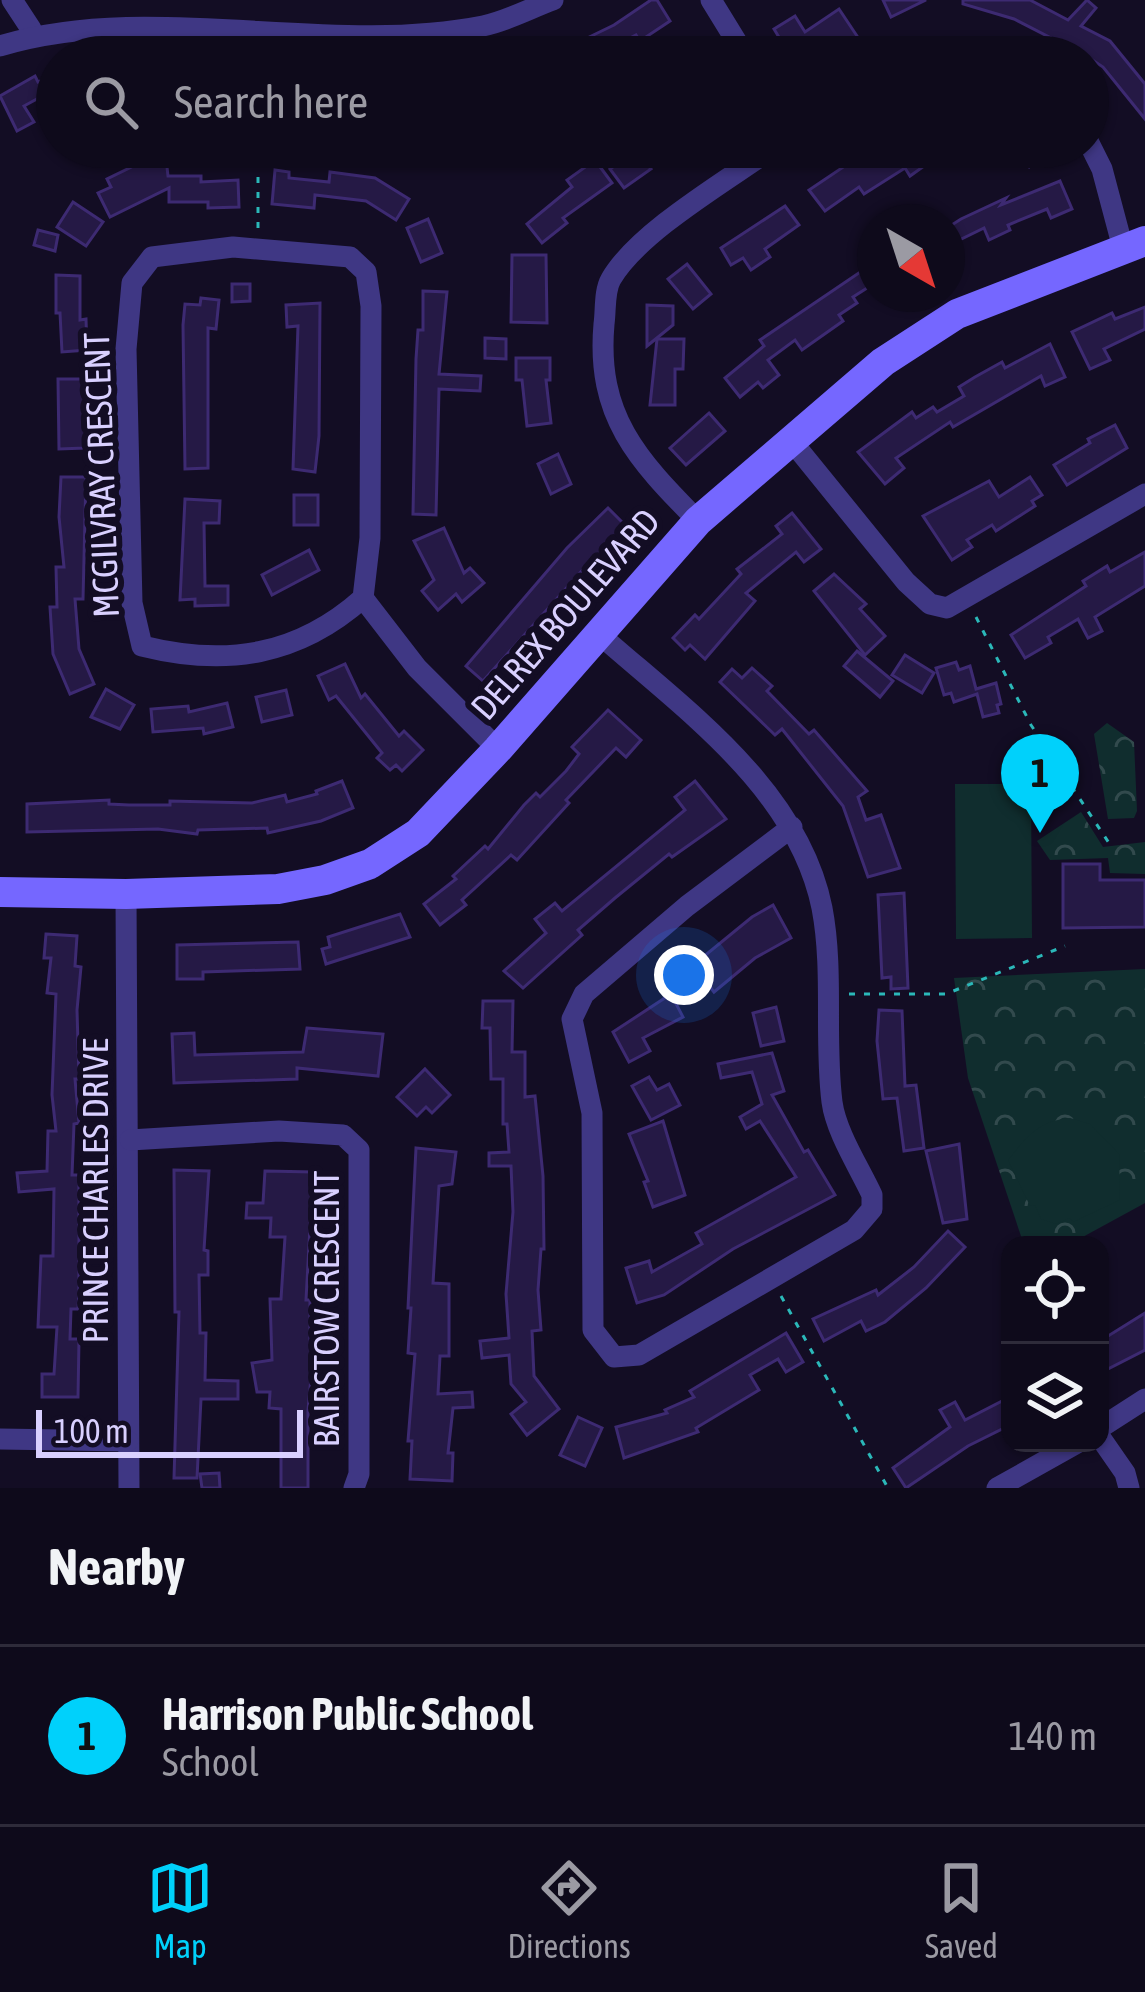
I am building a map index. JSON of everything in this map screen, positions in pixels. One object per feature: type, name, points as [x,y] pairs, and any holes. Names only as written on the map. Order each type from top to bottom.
[{"type":"street","points":[[12,0],[31,29]]},
{"type":"street","points":[[0,46],[31,29],[72,16],[151,9],[400,31],[484,26],[553,0]]},
{"type":"street","points":[[711,0],[733,36]]},
{"type":"street","points":[[698,521],[633,451],[610,410],[602,356],[608,282],[639,244],[745,168]]},
{"type":"street","points":[[1102,168],[1134,245]]},
{"type":"street","name":"DELREX BOULEVARD","points":[[0,892],[278,889],[325,880],[370,864],[418,832],[498,749],[698,521],[883,362],[957,314],[1134,245]]},
{"type":"street","name":"MCGILVRAY CRESCENT","points":[[233,247],[350,257],[366,272],[371,305],[370,538],[363,598],[331,626],[281,649],[185,657],[142,646],[132,603],[126,349],[132,283],[152,257],[233,247]]},
{"type":"street","points":[[790,439],[906,582],[930,604],[947,608],[1145,494]]},
{"type":"street","points":[[363,598],[417,668],[498,749]]},
{"type":"street","points":[[599,634],[720,739],[792,827],[814,876],[823,914],[832,1107],[872,1195],[872,1209],[854,1230],[640,1354],[614,1358],[593,1330],[592,1113],[572,1019],[584,994],[687,906],[792,827]]},
{"type":"street","name":"PRINCE CHARLES DRIVE","points":[[126,894],[129,1488]]},
{"type":"street","name":"BAIRSTOW CRESCENT","points":[[130,1140],[279,1131],[344,1135],[359,1150],[358,1474],[354,1488]]},
{"type":"street","points":[[1109,1422],[1145,1399]]},
{"type":"street","points":[[0,1439],[128,1441]]},
{"type":"street","points":[[1109,1450],[1130,1488]]},
{"type":"street","points":[[997,1488],[1061,1452]]},
{"type":"path","points":[[258,168],[259,250]]},
{"type":"path","points":[[966,597],[1030,725],[1109,843]]},
{"type":"path","points":[[827,994],[946,994],[1065,946]]},
{"type":"path","points":[[771,1278],[888,1488]]},
{"type":"green space","points":[[1107,723],[1134,742],[1134,818],[1108,819],[1094,734]]},
{"type":"green space","points":[[955,784],[1031,784],[1032,938],[956,939]]},
{"type":"green space","points":[[1081,812],[1103,847],[1145,842],[1145,874],[1110,873],[1108,858],[1050,860],[1037,841]]},
{"type":"green space","points":[[1145,969],[1145,1203],[1084,1236],[1021,1236],[968,1078],[954,978]]},
{"type":"green space","points":[[1070,1118],[1090,1124],[1119,1154],[1120,1200],[1073,1222],[1070,1218],[1056,1224],[1041,1219],[1035,1205],[1030,1206],[1008,1160],[1041,1127]]},
{"type":"building","points":[[651,0],[657,0],[670,21],[648,36],[591,36]]},
{"type":"building","points":[[883,0],[926,0],[891,17]]},
{"type":"building","points":[[963,0],[1030,0],[1068,20],[1087,0],[1096,8],[1081,26],[1100,36],[1047,36],[1014,19],[963,4]]},
{"type":"building","points":[[839,9],[857,36],[778,36],[774,29],[795,16],[805,32]]},
{"type":"building","points":[[1109,40],[1145,84],[1145,119],[1109,74]]},
{"type":"building","points":[[35,76],[36,99],[24,106],[34,122],[17,131],[0,96]]},
{"type":"building","points":[[130,168],[167,168],[168,176],[201,176],[201,182],[238,180],[239,207],[169,202],[169,188],[110,217],[98,193],[111,187],[107,179]]},
{"type":"building","points":[[584,168],[601,168],[612,183],[563,218],[567,223],[542,243],[527,224],[572,187],[567,180]]},
{"type":"building","points":[[650,168],[651,169],[624,188],[610,169]]},
{"type":"building","points":[[842,168],[905,168],[864,194],[859,187],[825,211],[809,190]]},
{"type":"building","points":[[275,170],[289,172],[289,178],[329,182],[330,172],[375,178],[409,199],[396,220],[366,201],[315,195],[314,208],[272,204]]},
{"type":"building","points":[[1060,181],[1072,209],[1051,218],[1047,209],[1008,225],[1010,230],[989,240],[984,228],[965,237],[965,217],[1006,198],[1001,205]]},
{"type":"building","points":[[73,202],[103,222],[86,246],[57,227]]},
{"type":"building","points":[[785,206],[799,225],[765,249],[770,257],[751,270],[743,258],[731,265],[721,248]]},
{"type":"building","points":[[428,219],[442,253],[421,262],[407,228]]},
{"type":"building","points":[[38,230],[58,235],[55,251],[34,245]]},
{"type":"building","points":[[512,255],[546,255],[547,323],[511,322]]},
{"type":"building","points":[[687,264],[711,294],[693,309],[668,279]]},
{"type":"building","points":[[857,274],[853,297],[857,303],[839,315],[843,321],[802,350],[795,340],[768,360],[779,375],[763,388],[758,382],[740,397],[725,378],[764,346],[760,340]]},
{"type":"building","points":[[56,275],[80,276],[80,320],[86,319],[87,350],[62,352]]},
{"type":"building","points":[[232,284],[250,284],[250,301],[232,302]]},
{"type":"building","points":[[423,291],[447,292],[439,374],[481,376],[480,391],[439,389],[436,515],[413,514],[416,359],[418,330],[423,330]]},
{"type":"building","points":[[201,298],[219,300],[216,329],[208,328],[208,468],[185,469],[183,325],[185,304],[200,305]]},
{"type":"building","points":[[320,303],[315,472],[293,469],[298,326],[287,327],[286,305]]},
{"type":"building","points":[[647,305],[673,306],[673,325],[647,346]]},
{"type":"building","points":[[1145,307],[1145,329],[1104,349],[1110,360],[1090,369],[1072,332],[1112,313],[1115,319]]},
{"type":"building","points":[[485,338],[506,339],[506,359],[485,358]]},
{"type":"building","points":[[657,339],[684,339],[683,369],[675,369],[675,405],[650,405]]},
{"type":"building","points":[[1050,344],[1065,377],[1045,386],[1041,376],[953,427],[950,422],[896,458],[904,468],[885,484],[858,452],[912,412],[916,418],[933,407],[937,412],[964,396],[959,387],[975,377],[1002,362],[1005,368]]},
{"type":"building","points":[[516,358],[550,358],[550,380],[546,380],[551,423],[527,426]]},
{"type":"building","points":[[58,379],[85,379],[85,448],[59,449]]},
{"type":"building","points":[[709,413],[725,431],[686,465],[670,448]]},
{"type":"building","points":[[1115,425],[1127,448],[1067,485],[1054,465]]},
{"type":"building","points":[[558,454],[571,484],[551,494],[538,464]]},
{"type":"building","points":[[61,477],[86,477],[83,599],[75,599],[79,649],[94,684],[70,694],[53,654],[50,607],[57,607],[56,567],[64,567]]},
{"type":"building","points":[[1030,477],[1042,495],[1032,501],[1035,506],[996,531],[992,525],[967,540],[972,547],[952,560],[923,516],[989,481],[999,497]]},
{"type":"building","points":[[294,495],[318,495],[318,525],[294,525]]},
{"type":"building","points":[[185,499],[220,501],[219,523],[204,523],[205,586],[228,586],[228,605],[195,606],[195,599],[180,600]]},
{"type":"building","points":[[608,508],[627,527],[483,681],[466,666],[567,548]]},
{"type":"building","points":[[792,513],[821,549],[804,562],[796,552],[746,593],[755,601],[705,659],[690,645],[685,650],[673,638],[695,615],[699,619],[741,574],[737,569],[782,534],[776,526]]},
{"type":"building","points":[[444,528],[464,573],[470,568],[484,583],[462,602],[456,594],[438,610],[422,591],[434,580],[414,541]]},
{"type":"building","points":[[309,550],[319,570],[272,595],[262,575]]},
{"type":"building","points":[[1145,552],[1145,586],[1095,617],[1102,631],[1088,638],[1078,619],[1025,658],[1011,635],[1086,586],[1083,581],[1107,566],[1110,572]]},
{"type":"building","points":[[834,574],[866,604],[860,609],[885,636],[865,655],[814,591]]},
{"type":"building","points":[[857,651],[893,681],[880,697],[844,666]]},
{"type":"building","points":[[905,655],[934,673],[922,693],[892,675]]},
{"type":"building","points":[[956,662],[959,670],[970,666],[976,689],[996,683],[999,713],[983,717],[977,694],[954,702],[951,693],[944,695],[936,668]]},
{"type":"building","points":[[345,664],[361,698],[365,694],[399,736],[404,731],[423,750],[402,771],[396,765],[390,770],[377,758],[382,753],[336,696],[329,700],[318,676]]},
{"type":"building","points":[[752,668],[772,686],[767,691],[809,734],[814,730],[867,791],[858,797],[866,820],[881,815],[900,868],[868,877],[843,806],[782,729],[775,735],[720,682],[732,669],[742,678]]},
{"type":"building","points":[[106,689],[134,705],[120,729],[91,717]]},
{"type":"building","points":[[286,690],[292,715],[262,722],[256,697]]},
{"type":"building","points":[[227,703],[233,727],[204,734],[203,728],[153,732],[151,709],[188,706],[189,712]]},
{"type":"building","points":[[608,710],[641,740],[626,757],[616,748],[517,860],[511,855],[462,900],[466,905],[440,925],[424,904],[456,879],[453,876],[485,846],[488,849],[536,793],[540,797],[566,771],[579,754],[572,747]]},
{"type":"building","points":[[342,781],[353,808],[268,833],[267,828],[198,830],[197,834],[158,829],[27,832],[27,804],[109,800],[109,804],[129,805],[252,803],[285,795],[287,802]]},
{"type":"building","points":[[695,781],[726,819],[672,857],[669,854],[615,898],[523,988],[504,971],[546,933],[535,919],[555,903],[562,911],[685,810],[675,797]]},
{"type":"building","points":[[1063,864],[1100,864],[1100,880],[1145,880],[1145,927],[1063,928]]},
{"type":"building","points":[[904,893],[908,988],[891,989],[891,977],[882,978],[878,895]]},
{"type":"building","points":[[773,905],[791,938],[755,958],[714,992],[703,978],[696,983],[686,971]]},
{"type":"building","points":[[400,914],[410,937],[326,964],[322,949],[330,947],[328,937]]},
{"type":"building","points":[[46,934],[77,936],[75,966],[81,967],[79,1079],[75,1079],[79,1123],[74,1124],[72,1175],[79,1175],[79,1292],[78,1309],[71,1309],[70,1339],[79,1339],[78,1397],[42,1397],[42,1374],[54,1374],[57,1327],[38,1327],[41,1256],[53,1256],[54,1189],[19,1192],[17,1173],[47,1171],[48,1131],[56,1131],[52,1095],[56,994],[47,993],[51,958],[44,958]]},
{"type":"building","points":[[298,942],[300,969],[203,972],[203,979],[177,979],[177,945]]},
{"type":"building","points":[[671,994],[683,1017],[643,1038],[650,1051],[629,1062],[613,1032]]},
{"type":"building","points":[[483,1001],[513,1001],[512,1052],[525,1052],[525,1097],[535,1096],[544,1249],[538,1290],[541,1330],[532,1331],[534,1376],[559,1409],[527,1435],[511,1414],[526,1402],[511,1384],[509,1355],[482,1358],[480,1341],[509,1338],[506,1294],[513,1212],[511,1166],[489,1166],[489,1153],[509,1152],[507,1124],[503,1124],[503,1079],[491,1079],[490,1028],[482,1028]]},
{"type":"building","points":[[776,1007],[784,1041],[761,1046],[753,1013]]},
{"type":"building","points":[[879,1010],[902,1011],[905,1086],[916,1085],[924,1148],[904,1151],[897,1098],[883,1099]]},
{"type":"building","points":[[307,1028],[383,1034],[378,1076],[297,1068],[297,1079],[174,1083],[172,1034],[194,1033],[195,1055],[303,1052]]},
{"type":"building","points":[[772,1053],[784,1091],[772,1095],[835,1195],[733,1249],[664,1295],[637,1303],[626,1268],[649,1261],[652,1272],[702,1244],[696,1233],[796,1177],[760,1121],[746,1129],[740,1117],[762,1104],[752,1072],[721,1078],[718,1064]]},
{"type":"building","points":[[425,1069],[450,1095],[432,1113],[426,1107],[417,1116],[397,1097]]},
{"type":"building","points":[[649,1077],[657,1090],[669,1084],[680,1105],[651,1120],[632,1086]]},
{"type":"building","points":[[663,1121],[685,1195],[653,1207],[629,1134]]},
{"type":"building","points":[[959,1144],[967,1219],[943,1223],[926,1151]]},
{"type":"building","points":[[416,1148],[456,1152],[452,1184],[439,1186],[433,1283],[449,1284],[449,1356],[440,1356],[438,1394],[472,1392],[473,1407],[453,1408],[448,1453],[453,1453],[452,1481],[410,1479],[415,1354],[408,1353],[408,1308]]},
{"type":"building","points":[[174,1170],[209,1171],[204,1250],[208,1251],[208,1275],[199,1275],[200,1333],[206,1333],[205,1380],[238,1381],[238,1399],[201,1399],[197,1478],[174,1478],[179,1312],[175,1312]]},
{"type":"building","points":[[265,1171],[313,1172],[306,1300],[310,1300],[310,1345],[314,1345],[308,1488],[281,1488],[281,1409],[269,1408],[270,1392],[257,1392],[252,1363],[272,1360],[270,1299],[281,1299],[285,1237],[270,1237],[271,1218],[246,1218],[247,1203],[263,1203]]},
{"type":"building","points":[[948,1231],[965,1247],[926,1288],[885,1322],[866,1331],[861,1321],[824,1341],[813,1319],[876,1290],[878,1295],[914,1267]]},
{"type":"building","points":[[1145,1313],[1145,1350],[1109,1368],[1109,1335]]},
{"type":"building","points":[[786,1333],[803,1362],[786,1372],[778,1359],[750,1375],[759,1390],[696,1428],[698,1432],[624,1458],[616,1427],[667,1413],[665,1410],[694,1397],[690,1391]]},
{"type":"building","points":[[955,1402],[965,1420],[1001,1402],[1001,1430],[906,1488],[893,1468],[950,1427],[940,1410]]},
{"type":"building","points":[[578,1417],[602,1428],[585,1466],[560,1455]]},
{"type":"building","points":[[219,1473],[220,1488],[202,1488],[200,1474]]},
{"type":"place","name":"Harrison Public School","points":[[1040,833]]}]
